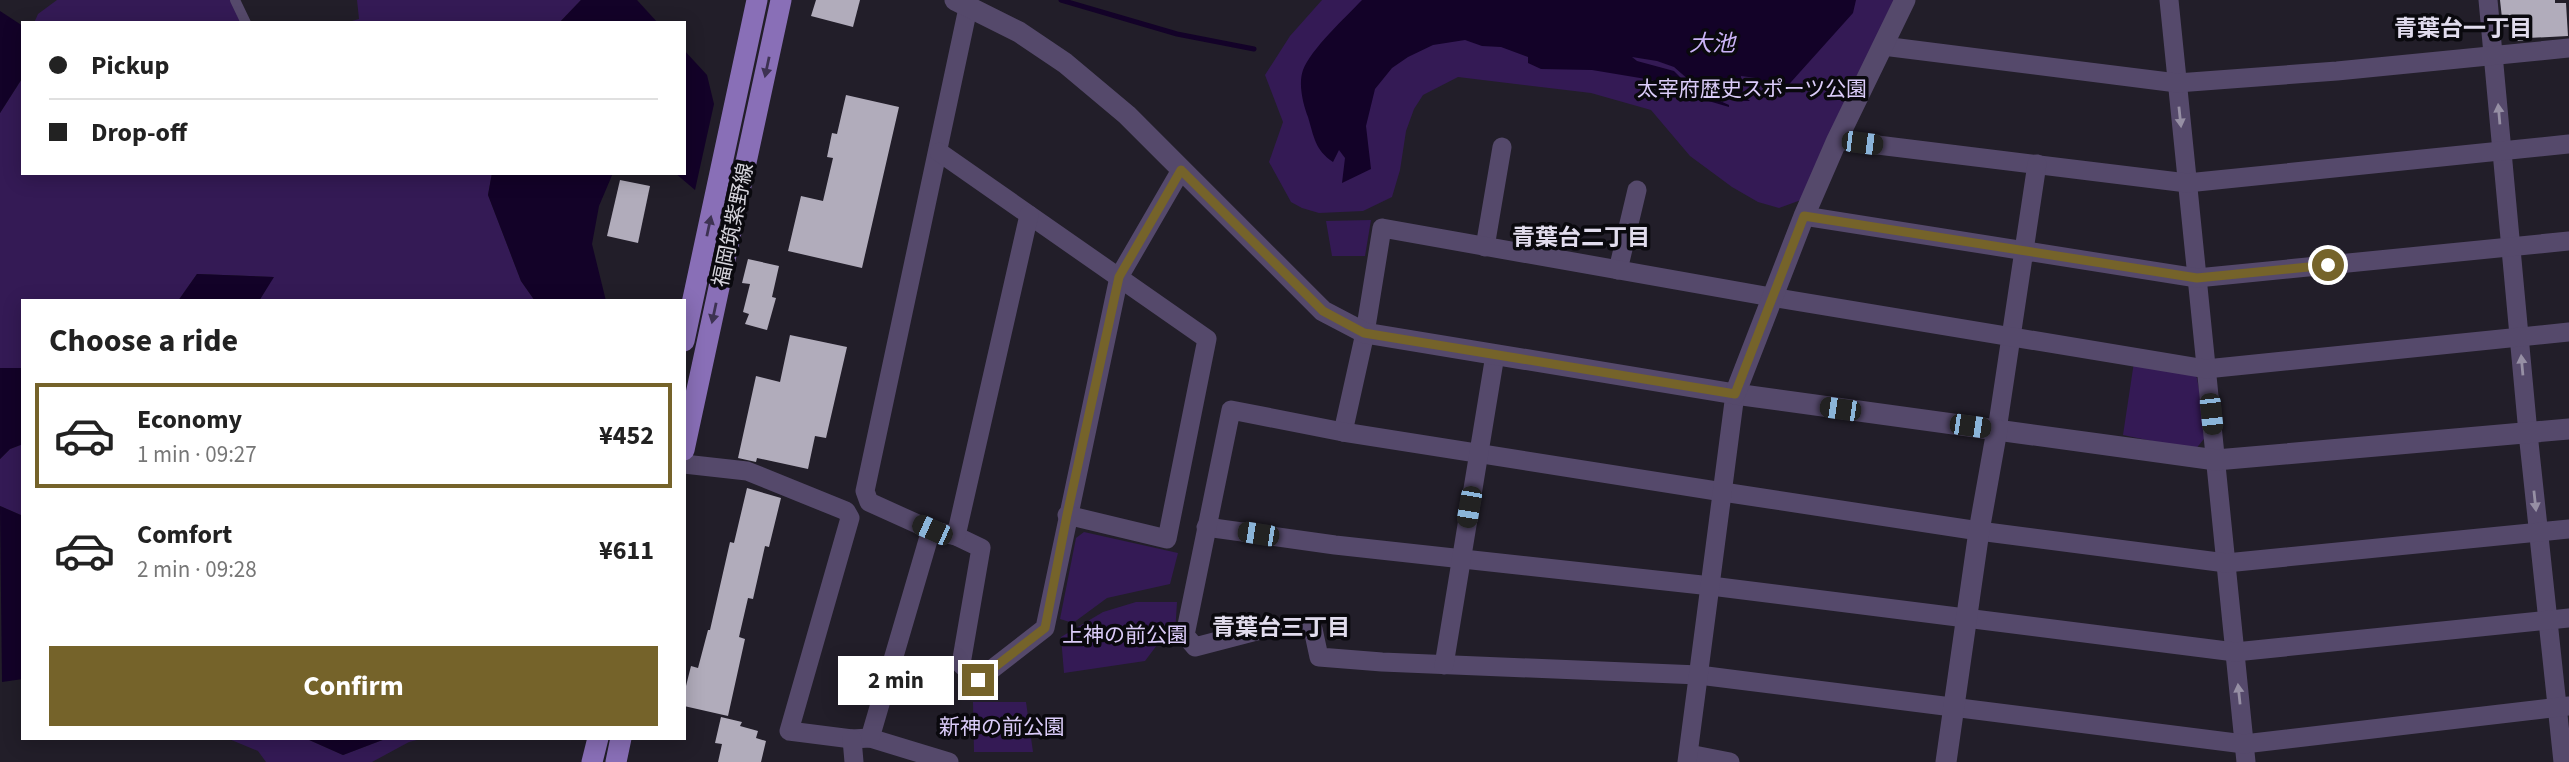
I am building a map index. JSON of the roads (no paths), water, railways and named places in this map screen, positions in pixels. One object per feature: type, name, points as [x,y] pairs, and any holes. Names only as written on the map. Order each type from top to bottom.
[{"type":"main road","name":"福岡筑紫野線","points":[[686,332],[757,0]]},
{"type":"main road","name":"福岡筑紫野線","points":[[686,441],[781,0]]},
{"type":"main road","points":[[592,762],[597,740]]},
{"type":"main road","points":[[616,762],[621,740]]},
{"type":"street","points":[[1730,762],[1688,758],[1735,394],[1804,216],[1837,140],[1905,0]]},
{"type":"street","points":[[2169,0],[2245,753]]},
{"type":"street","points":[[2488,0],[2528,433],[2548,620],[2563,706],[2563,762]]},
{"type":"street","points":[[1181,170],[1119,277],[1045,628],[978,680],[961,664],[982,548],[956,536],[932,530],[869,502],[865,491],[939,152],[962,4],[1019,32],[1065,64],[1127,115],[1323,311],[1364,333],[1735,394],[2216,460],[2569,429]]},
{"type":"street","points":[[1883,46],[2177,83],[2337,71],[2569,48]]},
{"type":"street","points":[[1837,140],[2187,183],[2569,144]]},
{"type":"street","points":[[1485,247],[1502,147]]},
{"type":"street","points":[[939,152],[1208,339],[1167,539],[1067,515]]},
{"type":"street","points":[[1946,762],[1979,531],[2038,164]]},
{"type":"street","points":[[1618,270],[1637,190]]},
{"type":"street","points":[[956,536],[1028,215]]},
{"type":"street","points":[[1804,216],[2197,278],[2569,241]]},
{"type":"street","points":[[1343,432],[1382,228],[1771,297],[2206,369],[2569,331]]},
{"type":"street","points":[[1444,665],[1495,355]]},
{"type":"street","points":[[2563,706],[2245,753],[1954,707],[1699,675],[1444,665],[1320,657],[1313,629],[1268,628],[1195,647],[1185,635],[1231,410],[1343,432],[1723,492],[1979,531],[2226,564],[2569,529]]},
{"type":"street","points":[[686,464],[747,471],[846,511],[850,518],[789,732],[861,739],[940,761]]},
{"type":"street","points":[[1206,527],[1461,561],[1711,586],[2235,652],[2569,618]]},
{"type":"street","points":[[854,762],[932,530]]},
{"type":"lane","points":[[234,0],[245,21]]},
{"type":"water","points":[[581,0],[637,0],[656,21],[561,21]]},
{"type":"water","name":"大池","points":[[1362,0],[1856,0],[1853,13],[1783,91],[1756,78],[1741,76],[1743,95],[1750,101],[1739,101],[1697,87],[1674,67],[1632,57],[1637,61],[1674,71],[1691,88],[1729,107],[1688,95],[1652,80],[1592,70],[1541,69],[1528,63],[1528,57],[1501,47],[1482,46],[1465,40],[1433,45],[1392,68],[1375,89],[1366,126],[1371,169],[1342,183],[1345,158],[1339,150],[1333,162],[1319,148],[1303,100],[1302,76],[1313,53]]},
{"type":"water","points":[[0,11],[21,25],[21,80],[0,113]]},
{"type":"water","points":[[686,52],[707,75],[714,104],[695,190],[677,175],[686,175]]},
{"type":"water","points":[[492,175],[612,175],[599,206],[592,244],[606,299],[534,299],[521,281],[488,195]]},
{"type":"water","points":[[197,274],[274,277],[260,299],[179,299]]},
{"type":"water","points":[[0,368],[21,368],[21,445],[10,449],[0,459]]},
{"type":"water","points":[[0,506],[21,515],[21,679],[2,682]]},
{"type":"water","points":[[309,740],[382,740],[343,755]]},
{"type":"waterway","points":[[1061,0],[1177,34],[1254,49]]},
{"type":"district","name":"青葉台一丁目","points":[[2463,28]]},
{"type":"district","name":"青葉台二丁目","points":[[1581,237]]},
{"type":"district","name":"青葉台三丁目","points":[[1281,627]]},
{"type":"park label","name":"太宰府歴史スポーツ公園","points":[[1752,89]]},
{"type":"park label","name":"上神の前公園","points":[[1125,635]]},
{"type":"park label","name":"新神の前公園","points":[[1002,727]]}]
